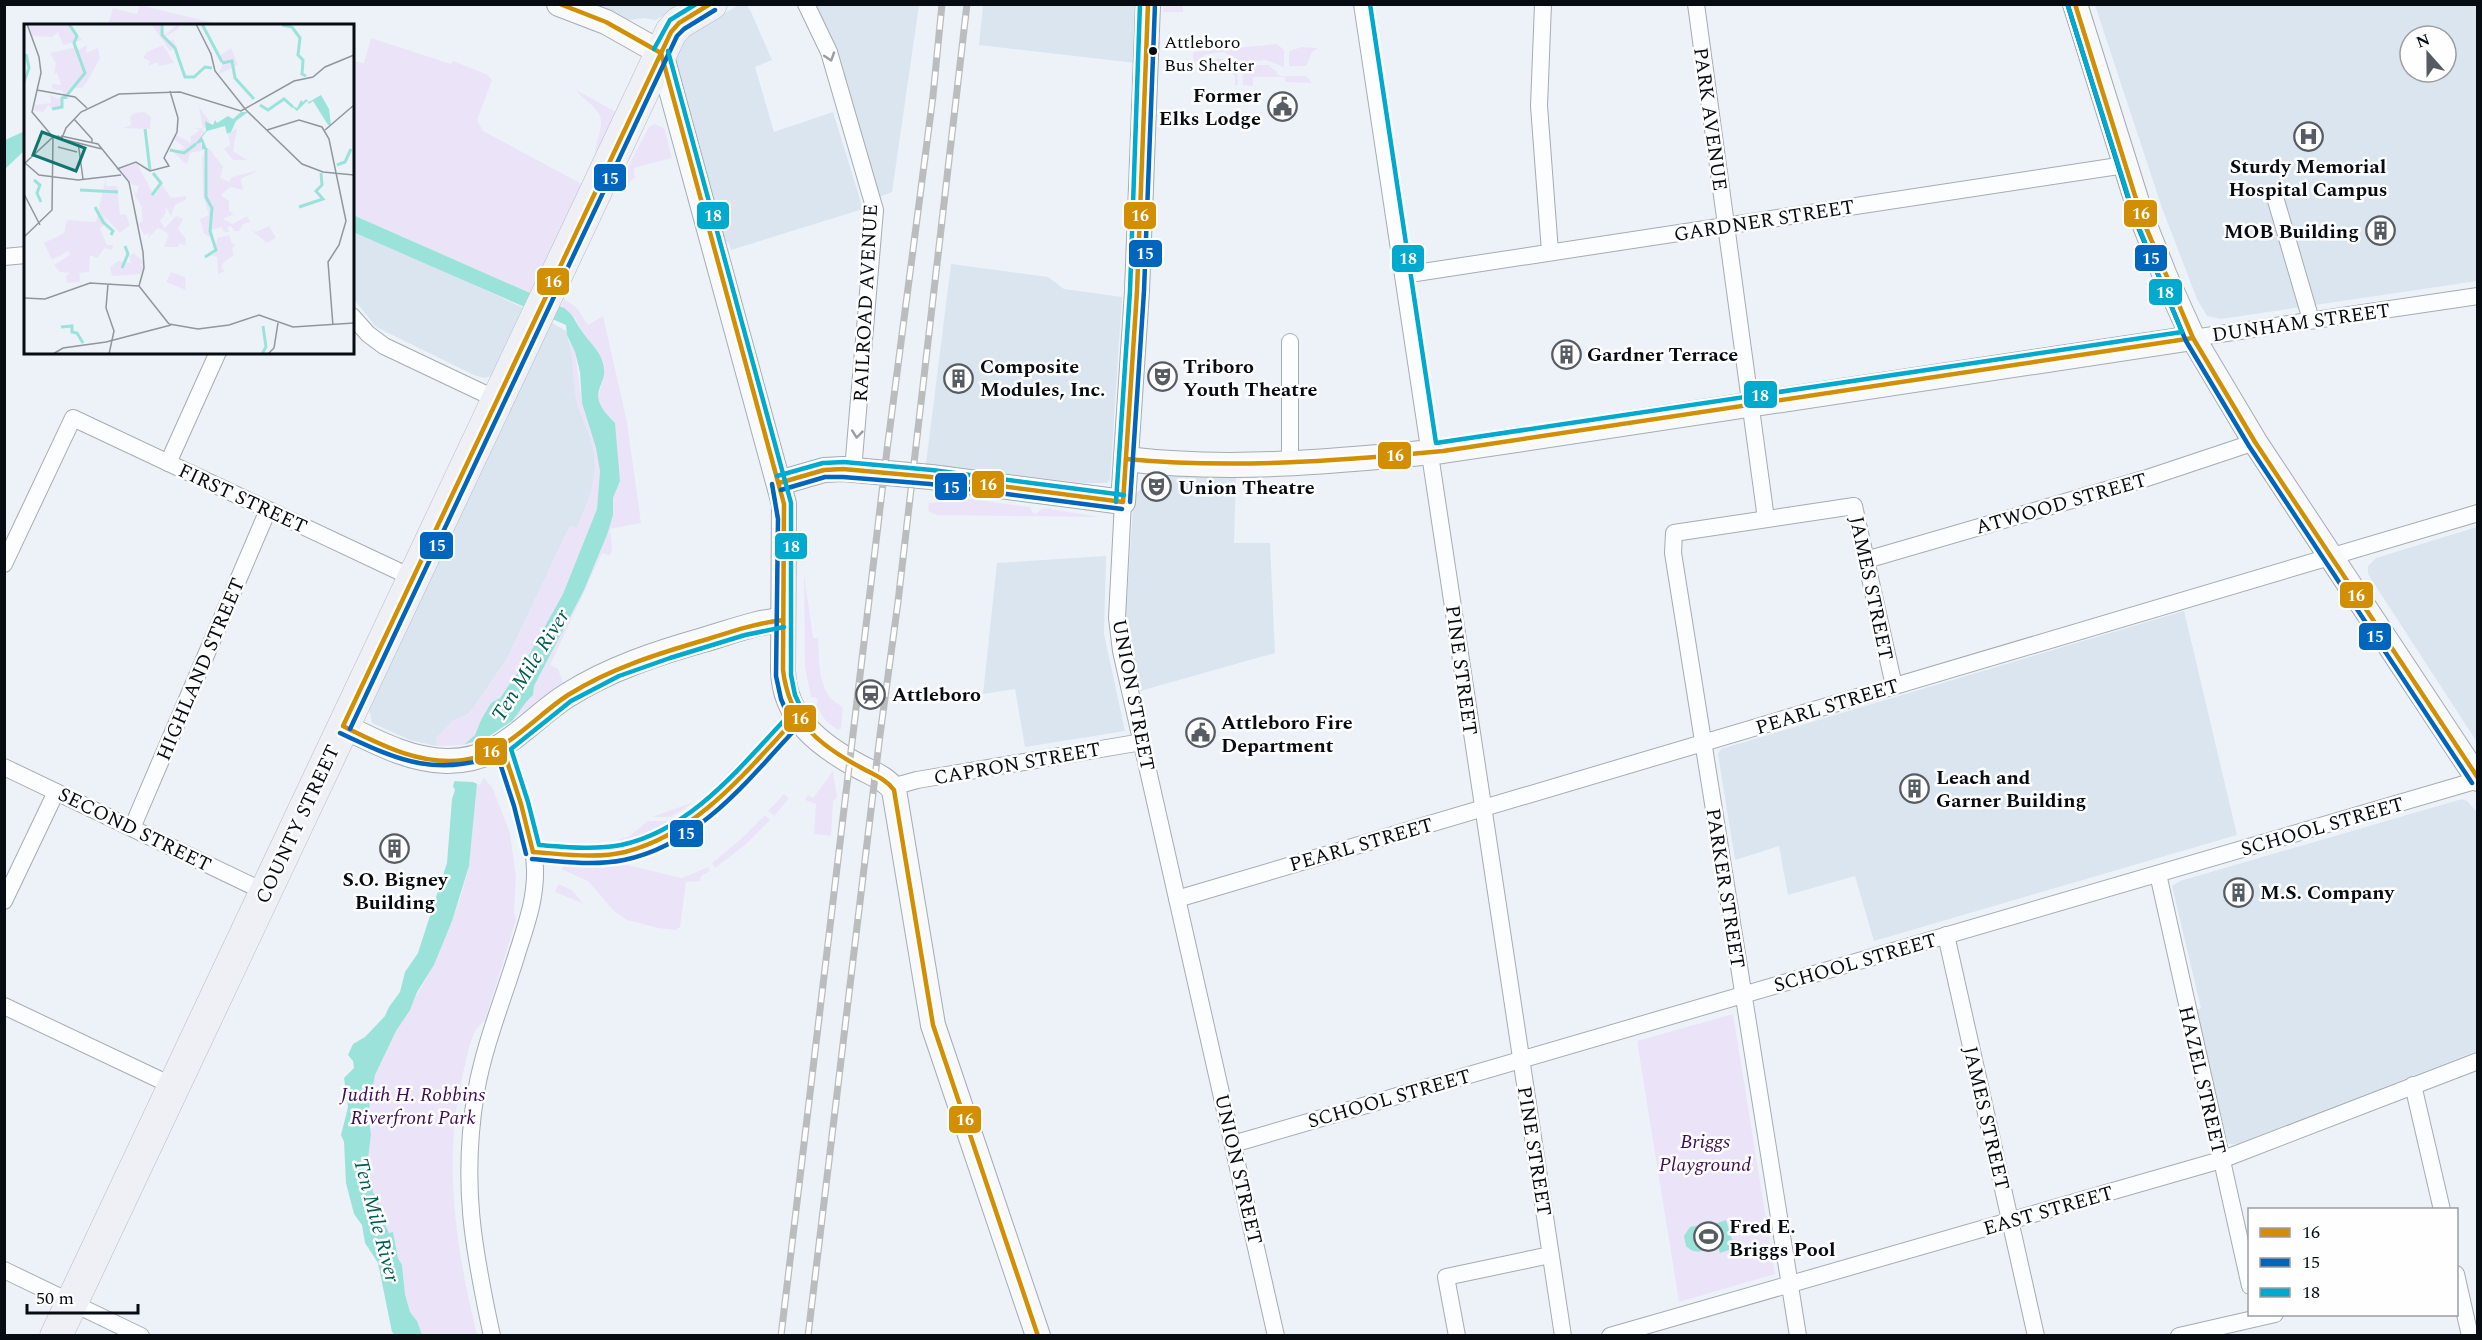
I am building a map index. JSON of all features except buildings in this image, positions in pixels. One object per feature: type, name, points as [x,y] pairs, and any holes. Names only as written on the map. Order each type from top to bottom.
[{"type":"highway","name":"COUNTY STREET","points":[[56,1335],[661,53],[676,25],[711,4]]},
{"type":"street","points":[[559,4],[606,22],[661,53],[779,483],[786,518],[784,682],[790,703],[808,731],[827,748],[892,787],[896,797],[933,1025],[1038,1335]]},
{"type":"street","name":"RAILROAD AVENUE","points":[[806,4],[829,52],[875,210],[853,470]]},
{"type":"street","name":"UNION STREET","points":[[1148,4],[1137,291],[1122,502],[1118,634],[1276,1335]]},
{"type":"street","name":"PINE STREET","points":[[1362,4],[1563,1335]]},
{"type":"street","points":[[1543,4],[1539,106],[1550,252]]},
{"type":"street","name":"PARK AVENUE","points":[[1696,4],[1766,519]]},
{"type":"street","points":[[2074,4],[2155,252],[2193,338],[2255,442],[2478,779]]},
{"type":"street","name":"GARDNER STREET","points":[[1403,275],[2125,165]]},
{"type":"street","points":[[2275,197],[2311,320]]},
{"type":"street","points":[[4,257],[24,255]]},
{"type":"street","name":"DUNHAM STREET","points":[[1126,459],[1214,464],[1290,463],[1357,460],[1430,452],[2478,296]]},
{"type":"street","points":[[354,318],[368,334],[384,346],[498,400]]},
{"type":"street","points":[[1290,342],[1290,463]]},
{"type":"street","points":[[168,463],[217,354]]},
{"type":"street","name":"FIRST STREET","points":[[4,564],[73,418],[413,578]]},
{"type":"street","name":"ATWOOD STREET","points":[[1866,560],[2144,479],[2255,442]]},
{"type":"street","points":[[779,483],[824,470],[853,470],[1122,502]]},
{"type":"street","name":"JAMES STREET","points":[[1766,519],[1854,506],[1894,686]]},
{"type":"street","name":"HIGHLAND STREET","points":[[132,828],[268,510]]},
{"type":"street","name":"PEARL STREET","points":[[1177,898],[2478,513]]},
{"type":"street","name":"PARKER STREET","points":[[1766,519],[1674,533],[1673,553],[1798,1335]]},
{"type":"street","points":[[343,726],[406,754],[427,759],[456,760],[474,757],[501,747],[568,695],[616,670],[650,656],[748,625],[783,620]]},
{"type":"street","name":"CAPRON STREET","points":[[892,787],[917,780],[1142,742]]},
{"type":"street","points":[[492,1335],[471,1230],[468,1172],[471,1129],[484,1058],[530,912],[535,871],[527,826],[501,747]]},
{"type":"street","name":"SECOND STREET","points":[[4,767],[265,892]]},
{"type":"street","name":"SCHOOL STREET","points":[[1233,1144],[2478,779]]},
{"type":"street","points":[[4,901],[57,792]]},
{"type":"street","name":"HAZEL STREET","points":[[2157,874],[2248,1277]]},
{"type":"street","name":"JAMES STREET","points":[[1946,936],[2036,1335]]},
{"type":"street","points":[[4,1005],[173,1086]]},
{"type":"street","name":"EAST STREET","points":[[1610,1335],[2221,1160],[2478,1060]]},
{"type":"street","points":[[2413,1085],[2442,1208]]},
{"type":"street","points":[[1457,1335],[1446,1276],[1550,1255]]},
{"type":"street","points":[[4,1270],[141,1335]]},
{"type":"street","points":[[2458,1279],[2470,1335]]},
{"type":"street","points":[[2179,1335],[2256,1316],[2260,1335]]},
{"type":"shaded area","points":[[580,5],[684,5],[655,20],[644,18],[629,20]]},
{"type":"shaded area","points":[[739,5],[747,5],[772,60],[755,67],[774,132],[833,112],[863,209],[731,250],[729,243],[721,240],[673,61],[675,45],[689,33]]},
{"type":"shaded area","points":[[816,5],[919,5],[892,192],[879,197],[833,52],[837,48]]},
{"type":"shaded area","points":[[983,5],[1143,5],[1136,63],[979,45]]},
{"type":"shaded area","name":"Sturdy Memorial Hospital Campus","points":[[2095,5],[2477,5],[2477,281],[2221,319],[2207,316],[2197,299],[2162,208]]},
{"type":"shaded area","points":[[354,232],[436,267],[528,310],[492,376],[484,378],[376,327],[354,299]]},
{"type":"shaded area","points":[[951,264],[1048,277],[1064,289],[1122,297],[1110,480],[1107,483],[1083,483],[926,464]]},
{"type":"shaded area","points":[[549,321],[566,331],[572,352],[576,398],[591,439],[596,461],[592,491],[577,528],[570,526],[507,659],[469,714],[453,721],[437,738],[436,746],[410,740],[372,723],[369,709],[372,704],[368,702]]},
{"type":"shaded area","points":[[1163,470],[1236,470],[1234,543],[1270,543],[1275,653],[1140,691],[1130,647],[1126,612],[1134,495]]},
{"type":"shaded area","points":[[2478,527],[2477,742],[2368,574],[2368,566],[2376,558]]},
{"type":"shaded area","points":[[1106,556],[1104,634],[1125,731],[1025,747],[1015,689],[983,694],[997,563]]},
{"type":"shaded area","points":[[2184,611],[2237,835],[1874,941],[1855,876],[1788,895],[1779,846],[1735,860],[1718,754],[1721,749]]},
{"type":"shaded area","points":[[2462,799],[2478,813],[2477,1051],[2237,1144],[2230,1144],[2227,1141],[2197,1010],[2201,1008],[2172,886],[2180,881]]},
{"type":"green space","points":[[140,5],[218,24],[108,24],[113,8],[137,14]]},
{"type":"green space","points":[[1163,5],[1183,6],[1183,12],[1163,12]]},
{"type":"green space","points":[[371,38],[451,64],[453,61],[488,75],[492,80],[477,120],[483,131],[582,184],[530,293],[354,215],[354,61],[364,63]]},
{"type":"green space","points":[[1277,44],[1284,50],[1284,67],[1266,60],[1243,62],[1224,52],[1207,54],[1194,63],[1193,52]]},
{"type":"green space","points":[[1302,47],[1318,48],[1312,52],[1306,66],[1289,66],[1289,51]]},
{"type":"green space","points":[[1218,58],[1237,65],[1238,85],[1235,85],[1233,74],[1208,73],[1200,68],[1205,62]]},
{"type":"green space","points":[[1242,65],[1269,65],[1280,76],[1306,76],[1312,83],[1285,82],[1285,77],[1253,77],[1253,86],[1243,85]]},
{"type":"green space","points":[[576,90],[618,113],[596,156],[601,120],[597,110]]},
{"type":"green space","points":[[654,124],[664,128],[672,158],[634,168],[635,178],[628,183],[622,178],[649,127]]},
{"type":"green space","points":[[564,299],[577,308],[588,325],[603,316],[627,422],[641,523],[610,529],[612,549],[610,556],[602,553],[550,665],[558,669],[564,685],[514,718],[523,703],[533,694],[534,686],[589,579],[607,535],[613,498],[620,481],[612,419],[602,411],[598,399],[602,381],[575,317],[561,307]]},
{"type":"green space","points":[[568,339],[575,352],[582,403],[596,448],[600,471],[597,509],[563,594],[525,662],[500,698],[491,703],[473,738],[464,745],[436,746],[436,738],[453,721],[469,714],[507,659],[570,526],[577,528],[590,495],[594,473],[593,450],[576,399]]},
{"type":"green space","points":[[946,496],[1030,507],[1036,514],[1043,508],[1101,517],[937,515],[928,511],[929,503],[945,501]]},
{"type":"green space","points":[[804,574],[813,638],[818,638],[823,683],[830,698],[843,708],[841,729],[838,730],[826,721],[816,706],[818,701],[811,697],[805,668]]},
{"type":"green space","points":[[755,745],[701,805],[686,816],[660,831],[627,843],[620,841],[619,839],[630,836],[648,821],[671,821],[691,810]]},
{"type":"green space","points":[[833,771],[837,797],[833,801],[831,836],[814,834],[816,804],[805,800],[808,795],[813,798]]},
{"type":"green space","name":"Judith H. Robbins Riverfront Park","points":[[481,775],[492,787],[510,833],[516,876],[514,912],[516,920],[485,1021],[477,1029],[470,1045],[458,1096],[454,1131],[454,1199],[457,1233],[477,1335],[422,1335],[417,1321],[410,1312],[405,1294],[402,1265],[398,1258],[393,1232],[389,1234],[378,1209],[379,1202],[373,1192],[368,1159],[371,1134],[368,1114],[375,1075],[396,1031],[434,965],[460,899],[469,866],[475,792]]},
{"type":"green space","points":[[784,794],[789,798],[774,816],[768,811]]},
{"type":"green space","points":[[697,801],[670,817],[652,817]]},
{"type":"green space","points":[[765,815],[770,820],[746,844],[715,868],[712,863]]},
{"type":"green space","points":[[563,864],[627,865],[682,878],[708,867],[710,871],[700,877],[701,881],[686,882],[680,927],[675,930],[627,920],[614,911],[589,882],[562,869]]},
{"type":"green space","points":[[558,884],[572,890],[584,904],[555,892]]},
{"type":"green space","name":"Briggs Playground","points":[[1733,1014],[1775,1274],[1679,1302],[1637,1041]]},
{"type":"water","points":[[24,131],[24,151],[5,169],[5,140]]},
{"type":"water","name":"Ten Mile River","points":[[354,215],[564,308],[570,313],[598,352],[603,363],[604,374],[598,398],[599,403],[615,423],[620,481],[613,498],[613,515],[607,535],[584,590],[534,686],[533,695],[507,726],[477,783],[469,866],[452,921],[434,965],[396,1031],[375,1075],[368,1114],[371,1134],[368,1159],[373,1192],[379,1202],[378,1209],[389,1233],[393,1232],[398,1258],[402,1265],[405,1294],[410,1312],[417,1321],[422,1335],[395,1335],[392,1332],[378,1263],[365,1243],[362,1225],[354,1214],[346,1183],[344,1142],[341,1135],[348,1107],[344,1078],[354,1068],[353,1061],[348,1055],[353,1044],[365,1037],[385,1016],[400,992],[405,972],[418,953],[447,863],[452,799],[455,790],[453,786],[464,745],[475,735],[491,703],[500,698],[525,662],[563,594],[597,509],[600,471],[596,448],[582,403],[580,372],[575,352],[567,335],[566,325],[354,232]]},
{"type":"water","name":"Fred E. Briggs Pool","points":[[1726,1220],[1735,1248],[1720,1253],[1715,1237],[1701,1251],[1694,1251],[1686,1246],[1684,1236],[1690,1227],[1700,1225],[1709,1231],[1713,1230],[1711,1225]]},
{"type":"pier","points":[[512,721],[480,785],[473,782],[451,781],[460,746],[488,737]]},
{"type":"railway","points":[[781,1336],[887,450],[933,96],[942,4]]},
{"type":"railway","points":[[808,1336],[898,602],[967,4]]},
{"type":"transit line","name":"16","points":[[560,4],[606,22],[661,53]]},
{"type":"transit line","name":"18","points":[[654,49],[670,20],[696,4]]},
{"type":"transit line","name":"16","points":[[710,4],[679,23],[671,32],[343,726],[387,747],[417,757],[432,760],[464,760],[479,756],[506,743],[555,704],[601,677],[672,650],[745,628],[783,620]]},
{"type":"transit line","name":"18","points":[[1116,502],[1130,291],[1140,4]]},
{"type":"transit line","name":"16","points":[[779,483],[824,470],[843,469],[931,477],[1123,502],[1137,291],[1148,4]]},
{"type":"transit line","name":"15","points":[[1130,502],[1144,291],[1155,4]]},
{"type":"transit line","name":"18","points":[[1370,4],[1436,443],[2182,332],[2135,218],[2068,6]]},
{"type":"transit line","name":"16","points":[[2075,4],[2142,218],[2193,338],[2255,442],[2478,778]]},
{"type":"transit line","name":"15","points":[[2068,6],[2135,220],[2186,341],[2249,446],[2472,783]]},
{"type":"transit line","name":"15","points":[[350,729],[677,36],[684,29],[715,10]]},
{"type":"transit line","name":"18","points":[[668,51],[791,503],[791,675],[795,695],[804,714]]},
{"type":"transit line","name":"16","points":[[661,53],[784,504],[783,670],[786,688],[799,717],[818,739],[845,758],[882,779],[894,790],[933,1025],[1038,1336]]},
{"type":"transit line","name":"16","points":[[1126,459],[1245,464],[1324,461],[1443,451],[2193,338]]},
{"type":"transit line","name":"18","points":[[777,476],[823,463],[844,462],[932,470],[1124,495]]},
{"type":"transit line","name":"15","points":[[781,490],[825,477],[843,477],[930,484],[1122,509]]},
{"type":"transit line","name":"15","points":[[772,484],[778,519],[776,676],[781,699],[790,720]]},
{"type":"transit line","name":"18","points":[[784,627],[745,635],[619,676],[571,701],[511,749],[539,845],[611,847],[647,837],[671,825],[716,792],[792,712]]},
{"type":"transit line","name":"16","points":[[533,852],[579,855],[614,854],[651,843],[676,831],[720,797],[797,717]]},
{"type":"transit line","name":"15","points":[[532,859],[578,863],[613,862],[651,852],[677,840],[723,805],[802,722]]},
{"type":"transit line","name":"15","points":[[340,733],[382,752],[420,763],[460,764],[481,761],[505,753]]},
{"type":"transit line","name":"16","points":[[502,746],[521,804],[533,852]]},
{"type":"transit line","name":"15","points":[[495,748],[514,806],[526,854]]},
{"type":"place","name":"Attleboro Bus Shelter","points":[[1153,51]]},
{"type":"place","name":"Former Elks Lodge","points":[[1282,106]]},
{"type":"place","name":"Sturdy Memorial Hospital Campus","points":[[2308,136]]},
{"type":"place","name":"MOB Building","points":[[2380,231]]},
{"type":"place","name":"Gardner Terrace","points":[[1566,354]]},
{"type":"place","name":"Triboro Youth Theatre","points":[[1162,377]]},
{"type":"place","name":"Composite Modules, Inc.","points":[[959,378]]},
{"type":"place","name":"Union Theatre","points":[[1157,487]]},
{"type":"place","name":"Attleboro","points":[[871,694]]},
{"type":"place","name":"Attleboro Fire Department","points":[[1200,733]]},
{"type":"place","name":"Leach and Garner Building","points":[[1915,788]]},
{"type":"place","name":"S.O. Bigney Building","points":[[395,848]]},
{"type":"place","name":"M.S. Company","points":[[2239,892]]},
{"type":"place","name":"Fred E. Briggs Pool","points":[[1708,1237]]}]
